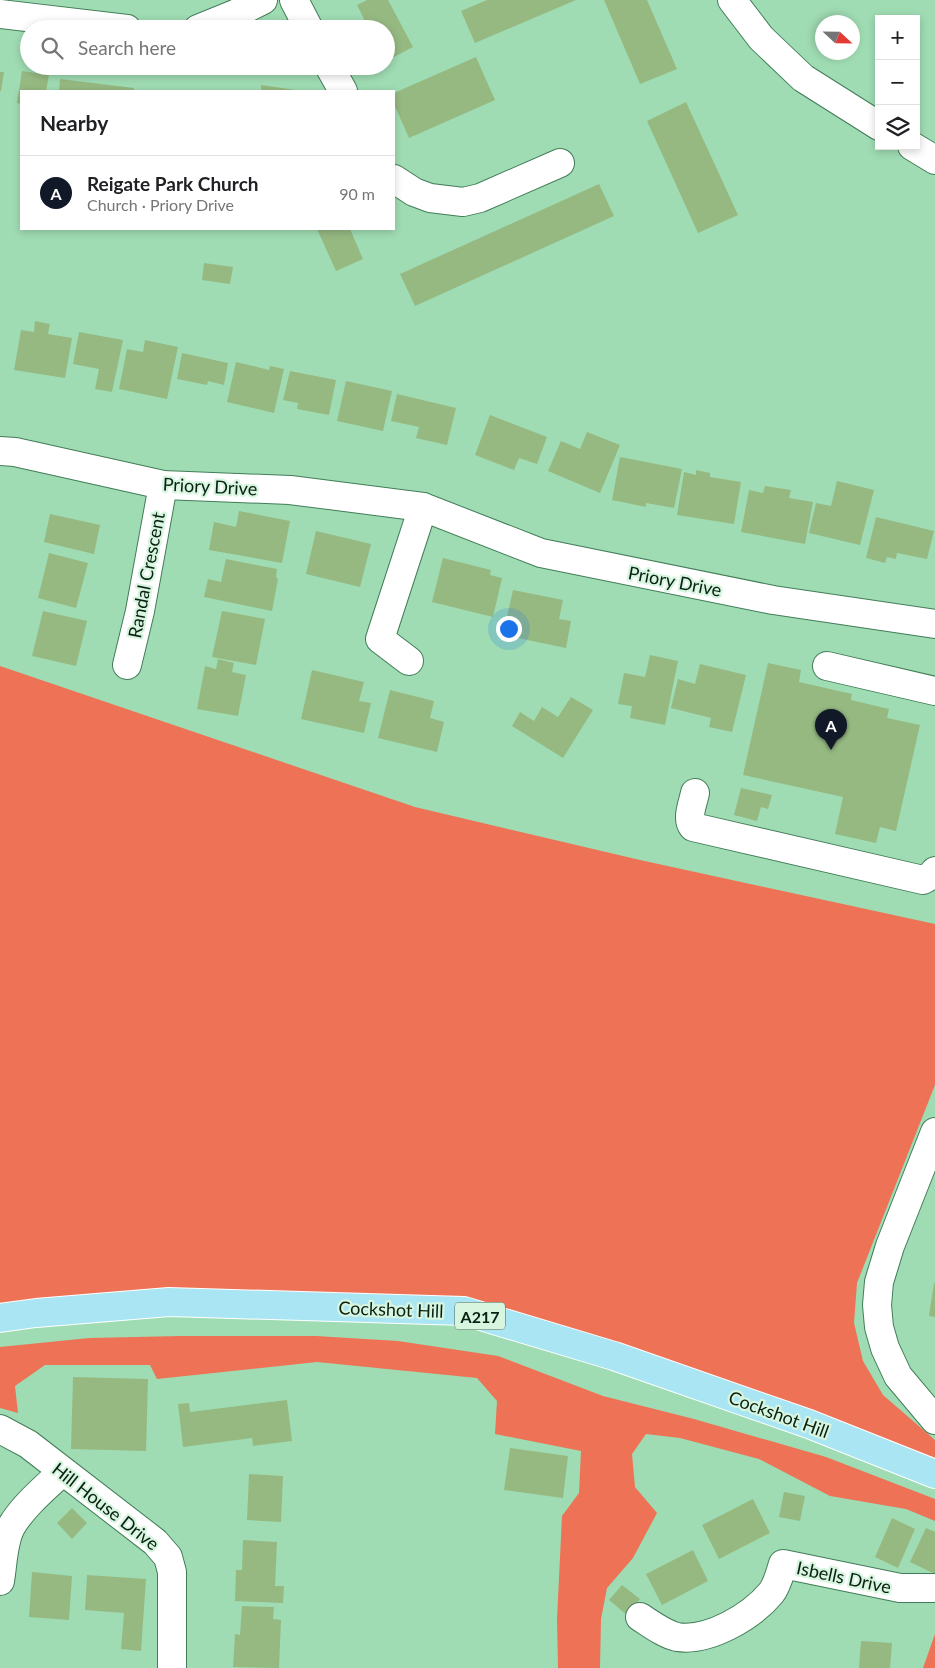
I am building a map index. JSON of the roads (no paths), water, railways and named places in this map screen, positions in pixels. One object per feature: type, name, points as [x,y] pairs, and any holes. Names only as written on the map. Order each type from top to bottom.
[{"type":"main road","name":"Cockshot Hill","points":[[0,1318],[36,1313],[170,1302],[464,1312],[614,1356],[809,1424],[935,1474]]},
{"type":"street","points":[[220,20],[263,0]]},
{"type":"street","points":[[294,0],[304,20]]},
{"type":"street","points":[[732,0],[761,38],[803,78],[875,123]]},
{"type":"street","points":[[0,14],[37,9],[86,20]]},
{"type":"street","points":[[334,75],[342,90]]},
{"type":"street","points":[[919,150],[935,160]]},
{"type":"street","points":[[395,180],[414,192],[430,198],[463,202],[480,198],[560,163]]},
{"type":"street","name":"Priory Drive","points":[[0,451],[15,452],[163,485],[290,490],[423,507],[541,554],[773,600],[935,624]]},
{"type":"street","name":"Randal Crescent","points":[[127,666],[140,611],[163,485]]},
{"type":"street","points":[[409,661],[368,643],[423,507]]},
{"type":"street","points":[[827,666],[935,691]]},
{"type":"street","points":[[695,793],[690,818],[690,823],[693,827],[923,880],[935,871]]},
{"type":"street","points":[[935,1132],[890,1246],[880,1282],[877,1305],[879,1328],[885,1348],[898,1376],[935,1420]]},
{"type":"street","name":"Hill House Drive","points":[[0,1429],[28,1444],[155,1542],[168,1556],[172,1572],[172,1668]]},
{"type":"street","points":[[0,1580],[5,1548],[11,1527],[27,1507],[62,1472]]},
{"type":"street","name":"Isbells Drive","points":[[640,1617],[656,1628],[677,1637],[696,1636],[714,1632],[738,1621],[761,1604],[773,1591],[783,1564],[900,1588],[935,1588]]},
{"type":"place","name":"Reigate Park Church","points":[[831,750]]}]
